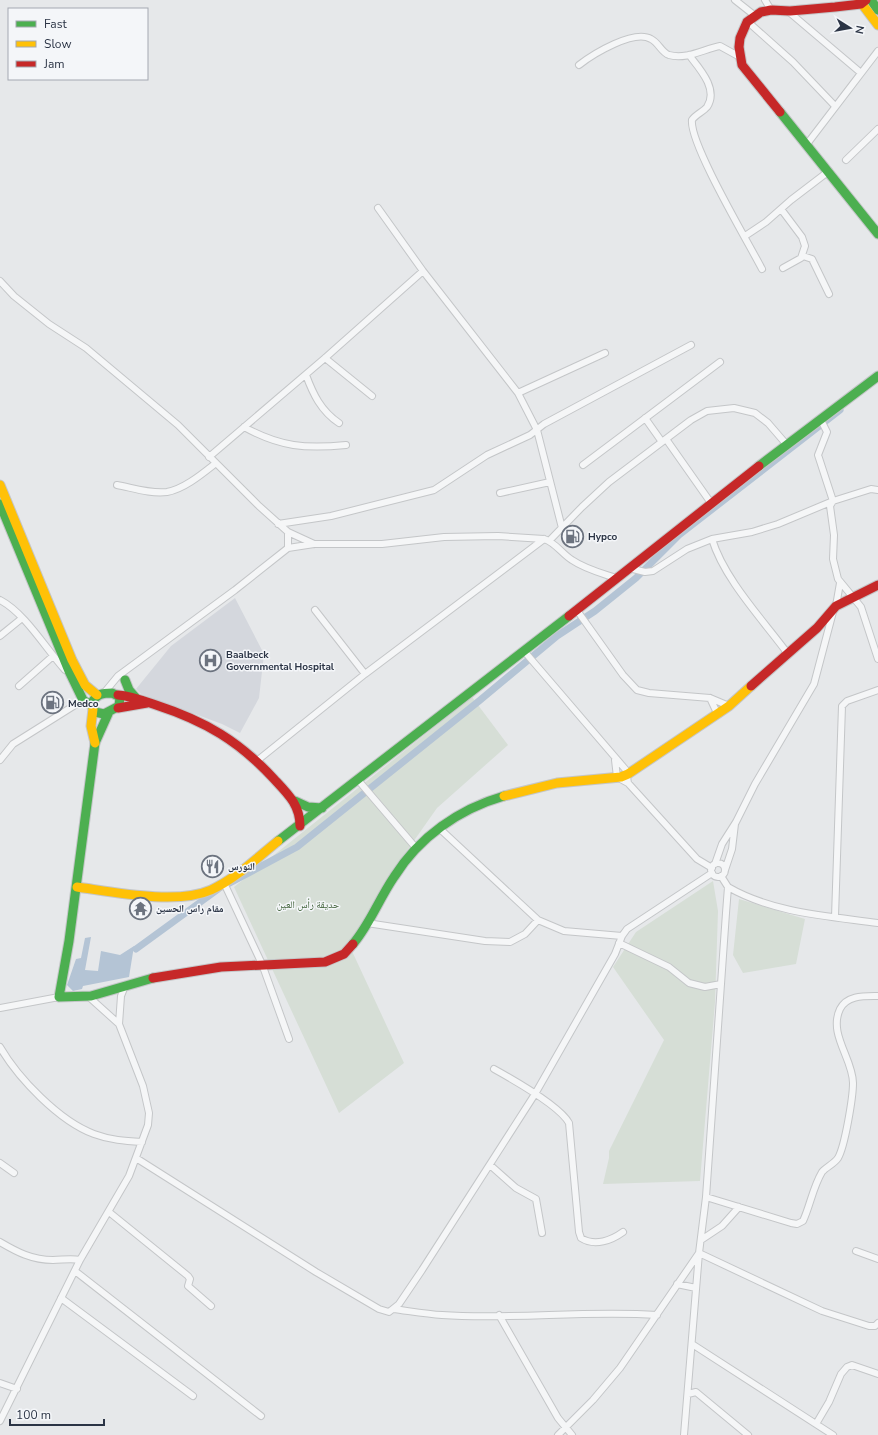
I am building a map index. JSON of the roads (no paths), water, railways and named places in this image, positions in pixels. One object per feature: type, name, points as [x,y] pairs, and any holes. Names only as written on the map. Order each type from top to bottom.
[{"type":"street","points":[[735,0],[750,18],[835,106]]},
{"type":"street","points":[[765,0],[771,10]]},
{"type":"street","points":[[871,0],[878,10]]},
{"type":"street","points":[[878,25],[862,1],[789,12],[771,10],[750,18],[739,37],[742,65],[829,171],[878,234]]},
{"type":"street","points":[[789,12],[861,72]]},
{"type":"street","points":[[580,65],[604,47],[640,37],[651,39],[662,51],[670,55],[689,55],[720,46],[740,57]]},
{"type":"street","points":[[807,144],[878,51]]},
{"type":"street","points":[[689,55],[707,81],[710,97],[707,106],[692,120],[693,130],[713,177],[762,269]]},
{"type":"street","points":[[846,160],[878,129]]},
{"type":"street","points":[[745,236],[766,222],[780,209],[829,171]]},
{"type":"street","points":[[378,208],[423,271],[518,393],[537,430],[562,528]]},
{"type":"street","points":[[780,209],[804,241],[805,249],[803,256],[783,268]]},
{"type":"street","points":[[803,256],[812,258],[829,294]]},
{"type":"street","points":[[209,457],[306,375],[423,271]]},
{"type":"street","points":[[0,282],[14,296],[50,324],[86,348],[178,425],[278,524],[288,532],[314,544]]},
{"type":"street","points":[[278,524],[331,516],[434,490],[487,455],[526,437],[691,345]]},
{"type":"street","points":[[518,393],[605,353]]},
{"type":"street","points":[[325,358],[372,396]]},
{"type":"street","points":[[583,465],[720,362]]},
{"type":"street","points":[[306,375],[312,392],[322,408],[339,423]]},
{"type":"street","points":[[77,887],[164,896],[187,896],[202,893],[224,884],[322,808],[360,782],[527,655],[578,613],[616,578],[787,445],[822,421],[878,376]]},
{"type":"street","points":[[258,760],[365,674],[547,540],[562,528],[596,494],[691,420],[707,411],[734,408],[750,412],[762,418],[787,445]]},
{"type":"street","points":[[645,418],[664,440],[711,503]]},
{"type":"street","points":[[822,421],[827,432],[818,455],[833,501],[830,506],[834,535],[833,559],[840,583],[862,611],[878,659]]},
{"type":"street","points":[[244,427],[262,437],[297,446],[316,448],[346,445]]},
{"type":"street","points":[[117,486],[152,492],[168,492],[197,477],[216,464]]},
{"type":"street","points":[[500,493],[550,482]]},
{"type":"street","points":[[0,485],[37,585]]},
{"type":"street","points":[[629,568],[645,572],[653,571],[687,549],[712,540],[752,532],[778,524],[833,501],[871,489],[878,490]]},
{"type":"street","points":[[0,504],[37,585],[73,670],[83,700],[93,707],[98,713],[108,714]]},
{"type":"street","points":[[288,532],[288,548]]},
{"type":"street","points":[[95,743],[91,726],[93,700],[113,681],[124,676],[288,548],[314,544],[374,544],[444,537],[498,536],[547,540],[564,555],[578,564],[616,578]]},
{"type":"street","points":[[712,540],[716,552],[726,570],[788,654]]},
{"type":"street","points":[[721,876],[716,877],[713,868],[722,844],[736,822],[773,751],[814,684],[840,583]]},
{"type":"street","points":[[0,1008],[59,997],[89,997],[125,986],[177,974],[262,964],[314,964],[330,961],[354,945],[395,874],[416,848],[439,828],[478,804],[501,795],[559,783],[629,774],[718,715],[817,628],[835,607],[878,585]]},
{"type":"street","points":[[0,600],[12,608],[65,670],[73,670]]},
{"type":"street","points":[[315,610],[365,674]]},
{"type":"street","points":[[578,613],[623,675],[637,690],[649,693],[710,698],[729,706]]},
{"type":"street","points":[[0,636],[21,619]]},
{"type":"street","points":[[527,655],[580,716],[615,760],[629,774],[697,859],[713,868]]},
{"type":"street","points":[[19,686],[54,656]]},
{"type":"street","points":[[73,670],[85,685],[101,694],[136,698],[207,724],[234,740],[258,760],[295,801],[300,813],[300,826]]},
{"type":"street","points":[[118,695],[123,688],[124,676]]},
{"type":"street","points":[[124,676],[129,690],[136,698]]},
{"type":"street","points":[[835,917],[842,706],[848,701],[878,690]]},
{"type":"street","points":[[118,695],[121,703],[118,708]]},
{"type":"street","points":[[710,698],[718,715]]},
{"type":"street","points":[[0,760],[13,744],[83,700]]},
{"type":"street","points":[[59,997],[77,887],[95,743],[108,714],[118,708],[147,702]]},
{"type":"street","points":[[614,776],[615,760]]},
{"type":"street","points":[[614,776],[629,774]]},
{"type":"street","points":[[360,782],[416,848]]},
{"type":"street","points":[[295,801],[308,807],[322,808]]},
{"type":"street","points":[[721,876],[725,870],[732,849],[736,822]]},
{"type":"street","points":[[439,828],[538,920],[564,931],[622,936]]},
{"type":"street","points":[[136,1158],[322,1276],[379,1309],[389,1312],[393,1309],[422,1270],[535,1094],[615,954],[622,936],[634,924],[713,868],[722,865],[725,870]]},
{"type":"street","points":[[721,876],[728,887],[746,897],[768,904],[788,909],[878,923]]},
{"type":"street","points":[[224,884],[258,954],[289,1039]]},
{"type":"street","points":[[684,1435],[699,1253],[702,1240],[706,1197],[728,887]]},
{"type":"street","points":[[367,924],[485,941],[510,942],[525,934],[538,920]]},
{"type":"street","points":[[619,943],[669,967],[689,983],[705,987],[721,984]]},
{"type":"street","points":[[0,1421],[80,1260],[109,1212],[136,1158],[148,1124],[147,1102],[143,1086],[119,1024],[121,996],[125,986]]},
{"type":"street","points":[[706,1197],[791,1223],[797,1224],[803,1221],[822,1173],[836,1160],[839,1154],[846,1125],[853,1079],[838,1030],[838,1014],[843,1005],[850,999],[858,996],[878,996]]},
{"type":"street","points":[[89,997],[119,1024]]},
{"type":"street","points":[[0,1047],[26,1084],[51,1106],[71,1120],[92,1134],[115,1140],[142,1142]]},
{"type":"street","points":[[494,1069],[535,1094],[563,1115],[569,1122],[579,1232],[581,1238],[588,1241],[602,1242],[616,1237],[623,1232]]},
{"type":"street","points":[[0,1163],[14,1173]]},
{"type":"street","points":[[490,1165],[516,1188],[536,1199],[542,1233]]},
{"type":"street","points":[[702,1240],[722,1226],[739,1207]]},
{"type":"street","points":[[109,1212],[188,1276],[190,1279],[188,1286],[211,1306]]},
{"type":"street","points":[[0,1242],[32,1258],[53,1260],[74,1258],[80,1260]]},
{"type":"street","points":[[856,1252],[878,1259]]},
{"type":"street","points":[[558,1435],[564,1427],[593,1400],[620,1368],[699,1253]]},
{"type":"street","points":[[699,1253],[822,1311],[869,1326],[875,1326],[878,1323]]},
{"type":"street","points":[[75,1271],[262,1416]]},
{"type":"street","points":[[677,1284],[696,1288]]},
{"type":"street","points":[[61,1298],[192,1396]]},
{"type":"street","points":[[393,1309],[442,1315],[616,1312],[657,1315]]},
{"type":"street","points":[[499,1315],[564,1427],[572,1435]]},
{"type":"street","points":[[692,1344],[832,1435]]},
{"type":"street","points":[[816,1424],[829,1402],[841,1374],[847,1367],[852,1365],[878,1374]]},
{"type":"street","points":[[0,1383],[17,1389]]},
{"type":"street","points":[[688,1394],[696,1392],[748,1435]]},
{"type":"water","points":[[91,937],[85,970],[98,971],[101,951],[120,955],[134,946],[129,977],[83,986],[82,989],[73,991],[67,985],[76,959],[81,958],[85,938]]},
{"type":"waterway","points":[[226,885],[297,847],[479,701],[557,636],[595,611],[636,578],[679,535],[840,410]]},
{"type":"waterway","points":[[136,949],[217,890]]},
{"type":"place","name":"Hypco","points":[[573,536]]},
{"type":"place","name":"Baalbeck Governmental Hospital","points":[[211,660]]},
{"type":"place","name":"Medco","points":[[53,703]]},
{"type":"place","name":"النورس","points":[[212,866]]},
{"type":"place","name":"مقام راس الحسين","points":[[141,908]]},
{"type":"park label","name":"حديقة رأس العين","points":[[308,904]]}]
